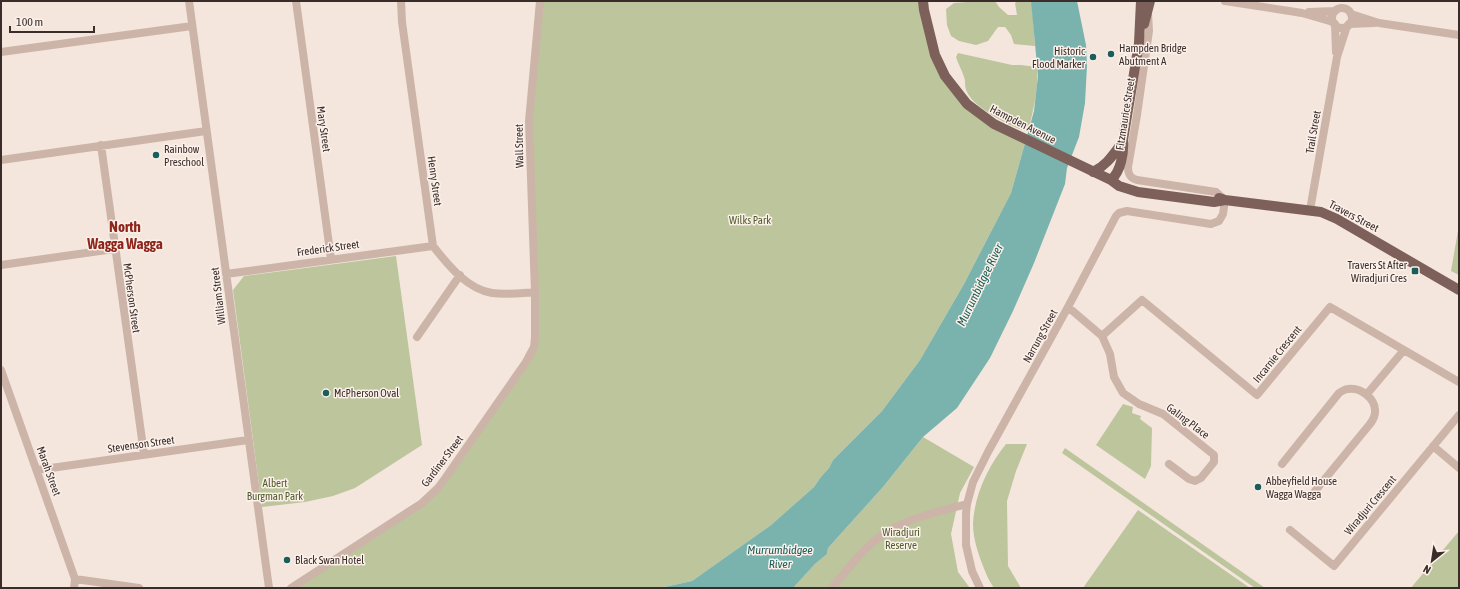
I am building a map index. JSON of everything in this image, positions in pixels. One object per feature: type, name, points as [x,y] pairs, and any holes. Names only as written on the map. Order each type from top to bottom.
[{"type":"main road","name":"Hampden Avenue","points":[[923,1],[932,44],[945,76],[968,104],[994,124],[1090,170]]},
{"type":"main road","name":"Fitzmaurice Street","points":[[1139,43],[1141,1]]},
{"type":"main road","name":"Fitzmaurice Street","points":[[1111,180],[1116,175],[1124,149],[1121,144],[1139,43],[1149,5]]},
{"type":"main road","points":[[1090,170],[1101,168],[1121,144]]},
{"type":"main road","name":"Travers Street","points":[[1090,170],[1111,180],[1118,186],[1138,192],[1214,202],[1225,200],[1321,212],[1337,219],[1459,290]]},
{"type":"street","name":"William Street","points":[[189,1],[269,588]]},
{"type":"street","name":"Mary Street","points":[[296,1],[331,259]]},
{"type":"street","name":"Henry Street","points":[[401,1],[402,22],[433,246]]},
{"type":"street","name":"Wall Street","points":[[535,292],[529,121],[540,1]]},
{"type":"street","points":[[1225,1],[1302,13],[1334,23],[1340,27],[1379,23],[1459,35]]},
{"type":"street","points":[[1348,1],[1352,19],[1348,25]]},
{"type":"street","name":"Fitzmaurice Street","points":[[1128,174],[1150,31],[1149,5]]},
{"type":"street","points":[[1302,13],[1338,7],[1344,8],[1350,12],[1379,23]]},
{"type":"street","points":[[1334,23],[1333,16],[1338,7]]},
{"type":"street","name":"Trail Street","points":[[1334,23],[1337,57]]},
{"type":"street","name":"Trail Street","points":[[1310,210],[1337,57],[1348,25]]},
{"type":"street","points":[[1,52],[192,26]]},
{"type":"street","points":[[1,160],[206,131]]},
{"type":"street","name":"McPherson Street","points":[[101,145],[114,249],[144,454]]},
{"type":"street","name":"Travers Street","points":[[1128,174],[1137,180],[1216,192],[1225,200]]},
{"type":"street","name":"Narrung Street","points":[[980,588],[972,570],[966,545],[965,527],[967,504],[973,482],[1068,307],[1114,218],[1119,213],[1127,211],[1211,224],[1219,221],[1222,217],[1225,200]]},
{"type":"street","points":[[433,246],[450,267],[480,289],[493,293],[535,292]]},
{"type":"street","name":"Frederick Street","points":[[226,274],[433,246]]},
{"type":"street","points":[[1,264],[114,249]]},
{"type":"street","points":[[417,338],[460,275]]},
{"type":"street","name":"Gardiner Street","points":[[291,588],[422,503],[438,488],[530,355],[535,338],[535,292]]},
{"type":"street","name":"Incarnie Crescent","points":[[1102,336],[1142,300],[1257,395],[1330,307],[1459,382]]},
{"type":"street","points":[[1068,307],[1102,336]]},
{"type":"street","name":"Galing Place","points":[[1102,336],[1110,354],[1114,377],[1123,392],[1139,404],[1163,414],[1214,455],[1214,462],[1201,478],[1195,481],[1189,479],[1169,464]]},
{"type":"street","points":[[1367,394],[1404,350]]},
{"type":"street","name":"Marah Street","points":[[1,370],[76,579]]},
{"type":"street","points":[[1282,464],[1339,393],[1348,389],[1354,389],[1367,394],[1375,408],[1374,418],[1315,491]]},
{"type":"street","name":"Wiradjuri Crescent","points":[[1290,530],[1334,566],[1459,415]]},
{"type":"street","name":"Stevenson Street","points":[[37,470],[248,440]]},
{"type":"street","points":[[1433,446],[1459,468]]},
{"type":"street","points":[[832,588],[859,556],[878,538],[888,531],[927,515],[967,504]]},
{"type":"street","points":[[74,588],[76,579],[139,588]]},
{"type":"green space","name":"Wilks Park","points":[[540,1],[923,1],[932,44],[953,87],[1025,143],[1011,193],[964,284],[920,360],[882,411],[833,460],[829,468],[814,487],[771,525],[692,581],[660,588],[291,588],[431,496],[534,347],[529,139]]},
{"type":"green space","points":[[995,1],[1008,15],[1017,15],[1015,3],[1018,1],[1029,1],[1032,3],[1035,46],[1014,44],[1011,35],[1005,27],[998,27],[988,41],[976,45],[959,41],[951,36],[947,25],[946,9],[954,3]]},
{"type":"green space","points":[[958,53],[1012,65],[1037,67],[1034,108],[1028,132],[1012,126],[994,116],[971,98],[966,90],[965,79],[956,57]]},
{"type":"green space","points":[[1459,225],[1459,275],[1451,271]]},
{"type":"green space","name":"McPherson Oval","points":[[396,256],[422,445],[355,488],[333,496],[305,502],[262,507],[233,290],[244,276]]},
{"type":"green space","points":[[1123,404],[1133,407],[1132,413],[1141,416],[1140,419],[1152,428],[1151,466],[1145,479],[1096,445]]},
{"type":"green space","name":"Wiradjuri Reserve","points":[[923,437],[974,467],[960,493],[951,534],[958,572],[970,588],[793,588],[815,564],[827,554],[828,548],[883,487]]},
{"type":"green space","points":[[1006,444],[1027,444],[1016,471],[1007,501],[1008,566],[1021,588],[994,588],[981,561],[973,529],[974,513],[979,492],[993,462]]},
{"type":"green space","points":[[1065,448],[1265,588],[1255,588],[1062,453]]},
{"type":"green space","points":[[1138,510],[1250,588],[1083,588]]},
{"type":"green space","points":[[1459,531],[1459,588],[1411,588],[1415,583]]},
{"type":"water","name":"Murrumbidgee River","points":[[1031,1],[1077,1],[1086,45],[1087,66],[1085,103],[1079,137],[1067,168],[1065,184],[1034,263],[990,358],[957,408],[923,437],[883,487],[828,548],[827,554],[815,564],[793,588],[660,588],[692,581],[771,525],[814,487],[829,468],[833,460],[882,411],[920,360],[964,284],[1011,193],[1034,111],[1038,76]]},
{"type":"place","name":"Hampden Bridge Abutment A","points":[[1111,54]]},
{"type":"place","name":"Historic Flood Marker","points":[[1093,57]]},
{"type":"place","name":"Rainbow Preschool","points":[[156,155]]},
{"type":"place","name":"Travers St After Wiradjuri Cres","points":[[1415,271]]},
{"type":"place","name":"McPherson Oval","points":[[326,393]]},
{"type":"place","name":"Abbeyfield House Wagga Wagga","points":[[1258,487]]},
{"type":"place","name":"Black Swan Hotel","points":[[287,560]]},
{"type":"district","name":"North Wagga Wagga","points":[[125,234]]},
{"type":"park label","name":"Albert Burgman Park","points":[[275,489]]}]
